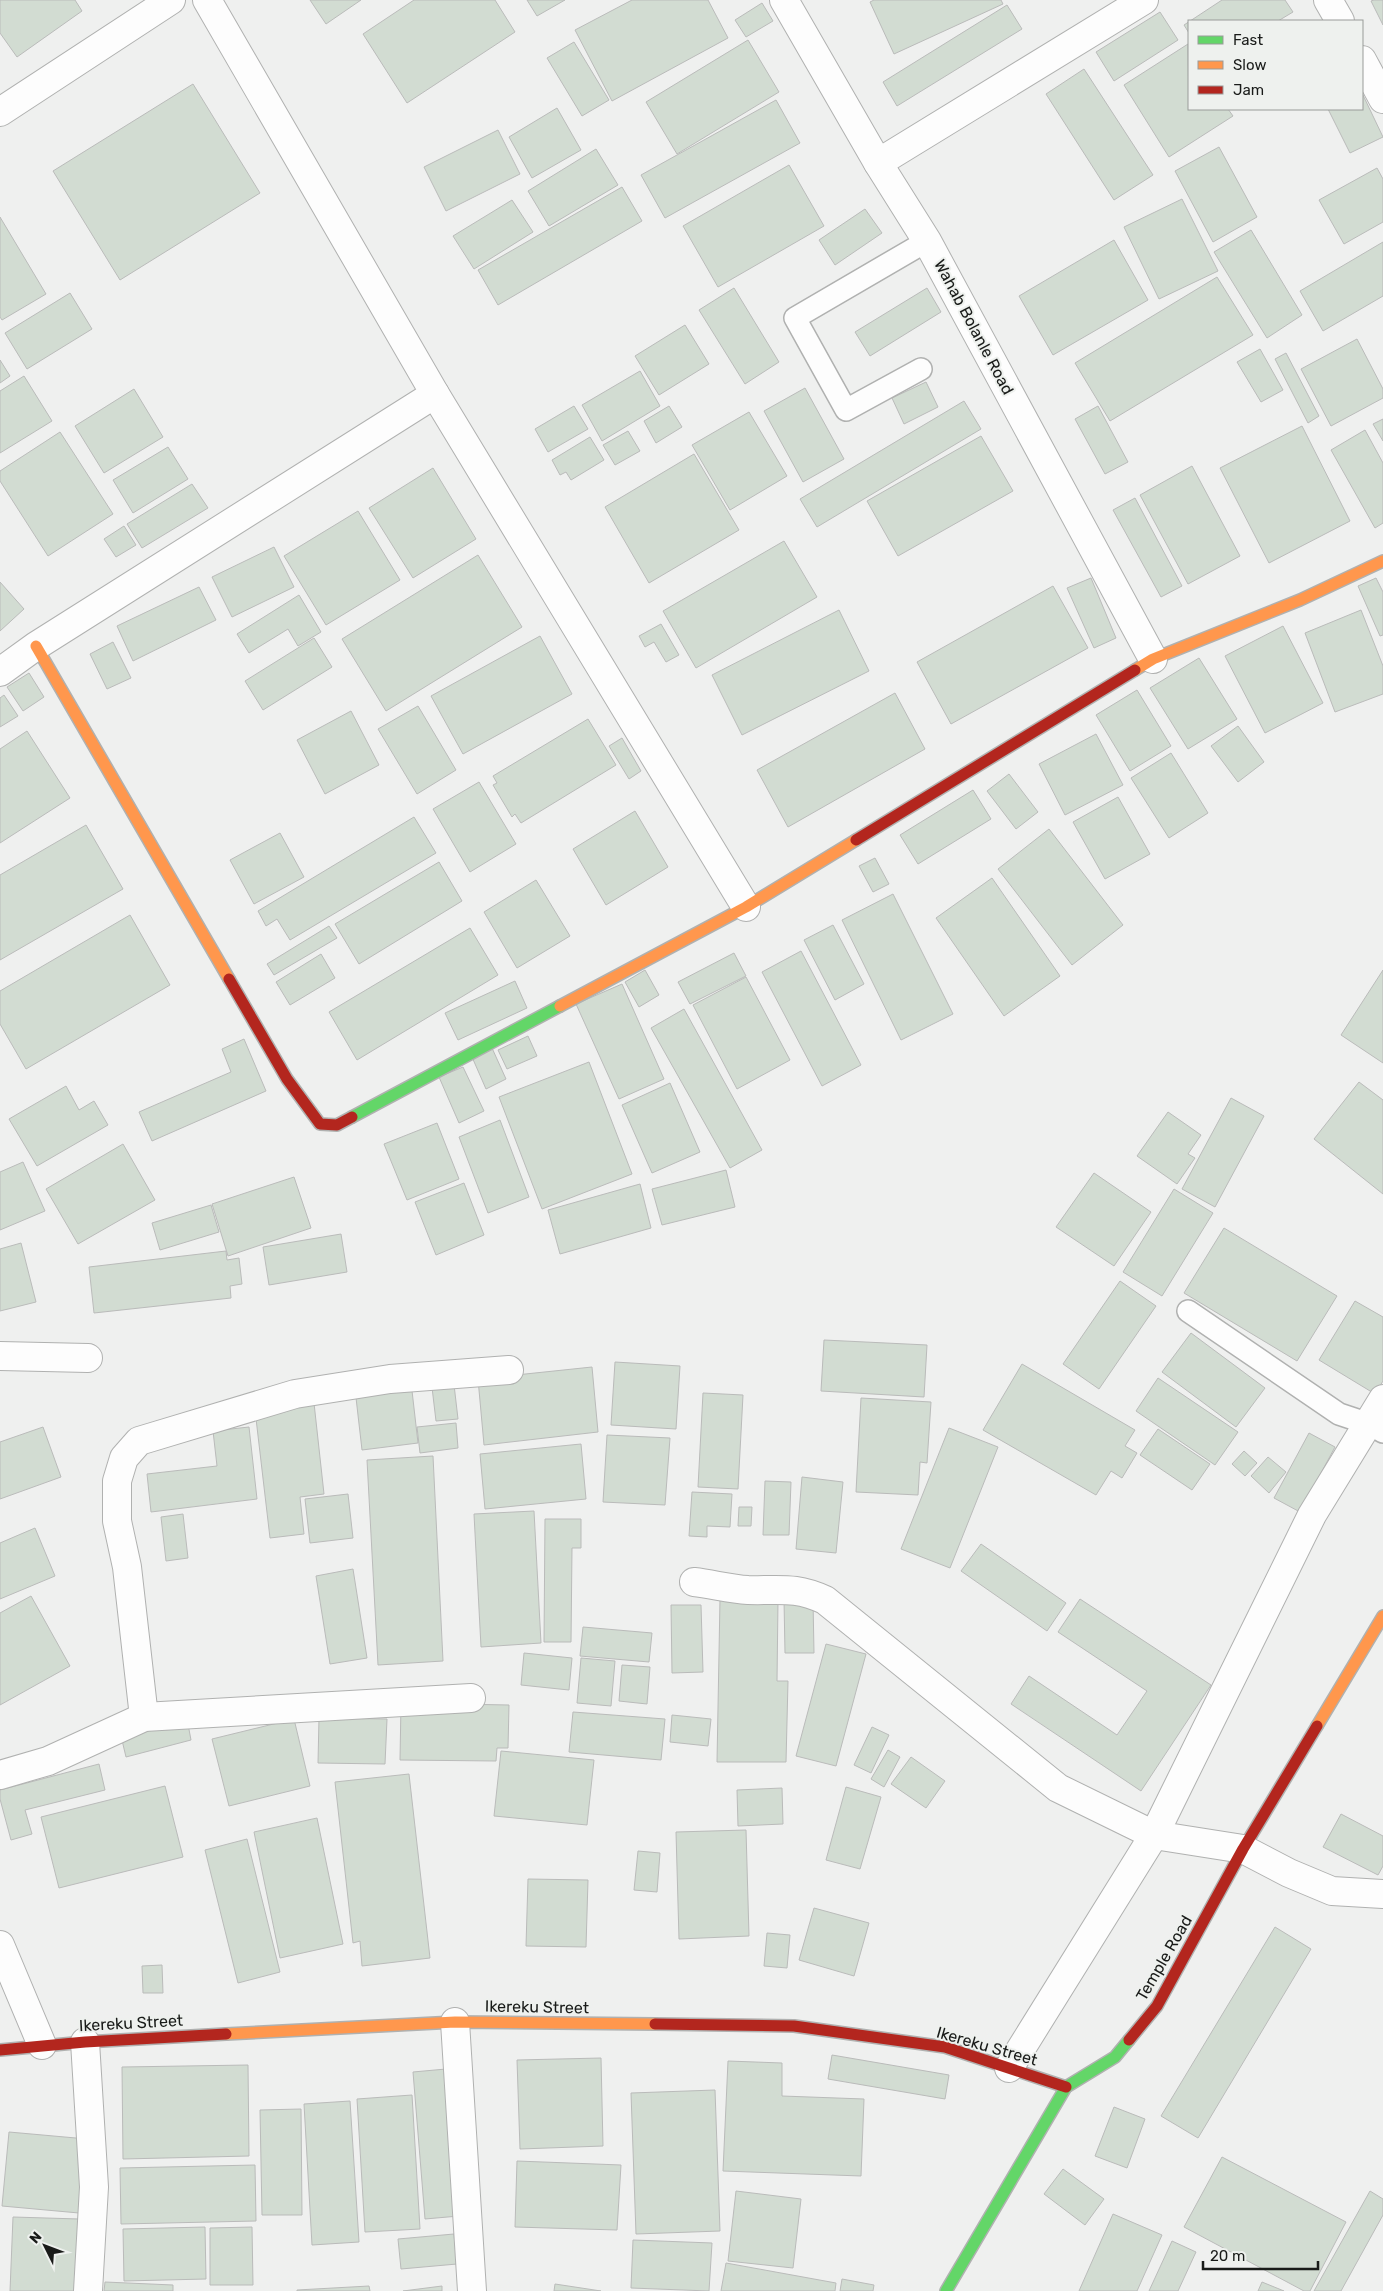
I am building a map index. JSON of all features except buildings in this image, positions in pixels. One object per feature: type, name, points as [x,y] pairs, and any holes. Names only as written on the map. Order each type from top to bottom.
[{"type":"street","points":[[0,112],[171,0]]},
{"type":"street","points":[[207,0],[434,394],[746,906]]},
{"type":"street","name":"Wahab Bolanle Road","points":[[784,0],[878,164],[927,240],[1153,660]]},
{"type":"street","points":[[878,164],[1144,0]]},
{"type":"street","points":[[1328,0],[1339,20]]},
{"type":"street","points":[[1363,62],[1383,98]]},
{"type":"street","points":[[0,672],[36,646],[434,394]]},
{"type":"street","points":[[36,646],[287,1079],[320,1124],[337,1125],[746,906],[1153,660],[1300,600],[1383,561]]},
{"type":"street","points":[[0,1356],[88,1358]]},
{"type":"street","points":[[144,1717],[127,1567],[117,1521],[117,1481],[124,1458],[139,1441],[295,1394],[390,1379],[509,1370]]},
{"type":"street","points":[[1008,2068],[1154,1835],[1312,1515],[1376,1428],[1383,1399]]},
{"type":"street","points":[[694,1582],[747,1590],[780,1589],[807,1592],[825,1600],[1058,1788],[1154,1835],[1242,1849],[1289,1873],[1332,1891],[1383,1894]]},
{"type":"street","name":"Temple Road","points":[[946,2291],[1066,2087],[1115,2057],[1157,2006],[1242,1849],[1383,1616]]},
{"type":"street","points":[[0,1775],[48,1761],[144,1717],[471,1698]]},
{"type":"street","points":[[0,1945],[42,2045]]},
{"type":"street","points":[[455,2022],[472,2291]]},
{"type":"street","name":"Ikereku Street","points":[[0,2050],[85,2042],[455,2022],[794,2026],[945,2047],[1066,2087]]},
{"type":"street","points":[[85,2042],[94,2187],[88,2291]]},
{"type":"lane","points":[[921,368],[846,410],[795,318],[927,240]]},
{"type":"lane","points":[[1188,1311],[1339,1414],[1376,1428]]},
{"type":"traffic: fast","points":[[352,1117],[560,1006]]},
{"type":"traffic: fast","points":[[946,2291],[1066,2087],[1115,2057],[1129,2040]]},
{"type":"traffic: slow","points":[[1135,670],[1153,659],[1300,600],[1383,561]]},
{"type":"traffic: slow","points":[[36,646],[229,979]]},
{"type":"traffic: slow","points":[[560,1006],[746,907],[856,840]]},
{"type":"traffic: slow","points":[[1317,1726],[1383,1616]]},
{"type":"traffic: slow","points":[[226,2034],[455,2022],[655,2024]]},
{"type":"traffic: jam","points":[[856,840],[1135,670]]},
{"type":"traffic: jam","points":[[229,979],[287,1079],[320,1124],[337,1125],[352,1117]]},
{"type":"traffic: jam","points":[[1129,2040],[1157,2006],[1243,1849],[1317,1726]]},
{"type":"traffic: jam","points":[[655,2024],[794,2026],[945,2047],[1066,2087]]},
{"type":"traffic: jam","points":[[0,2050],[85,2042],[226,2034]]}]
